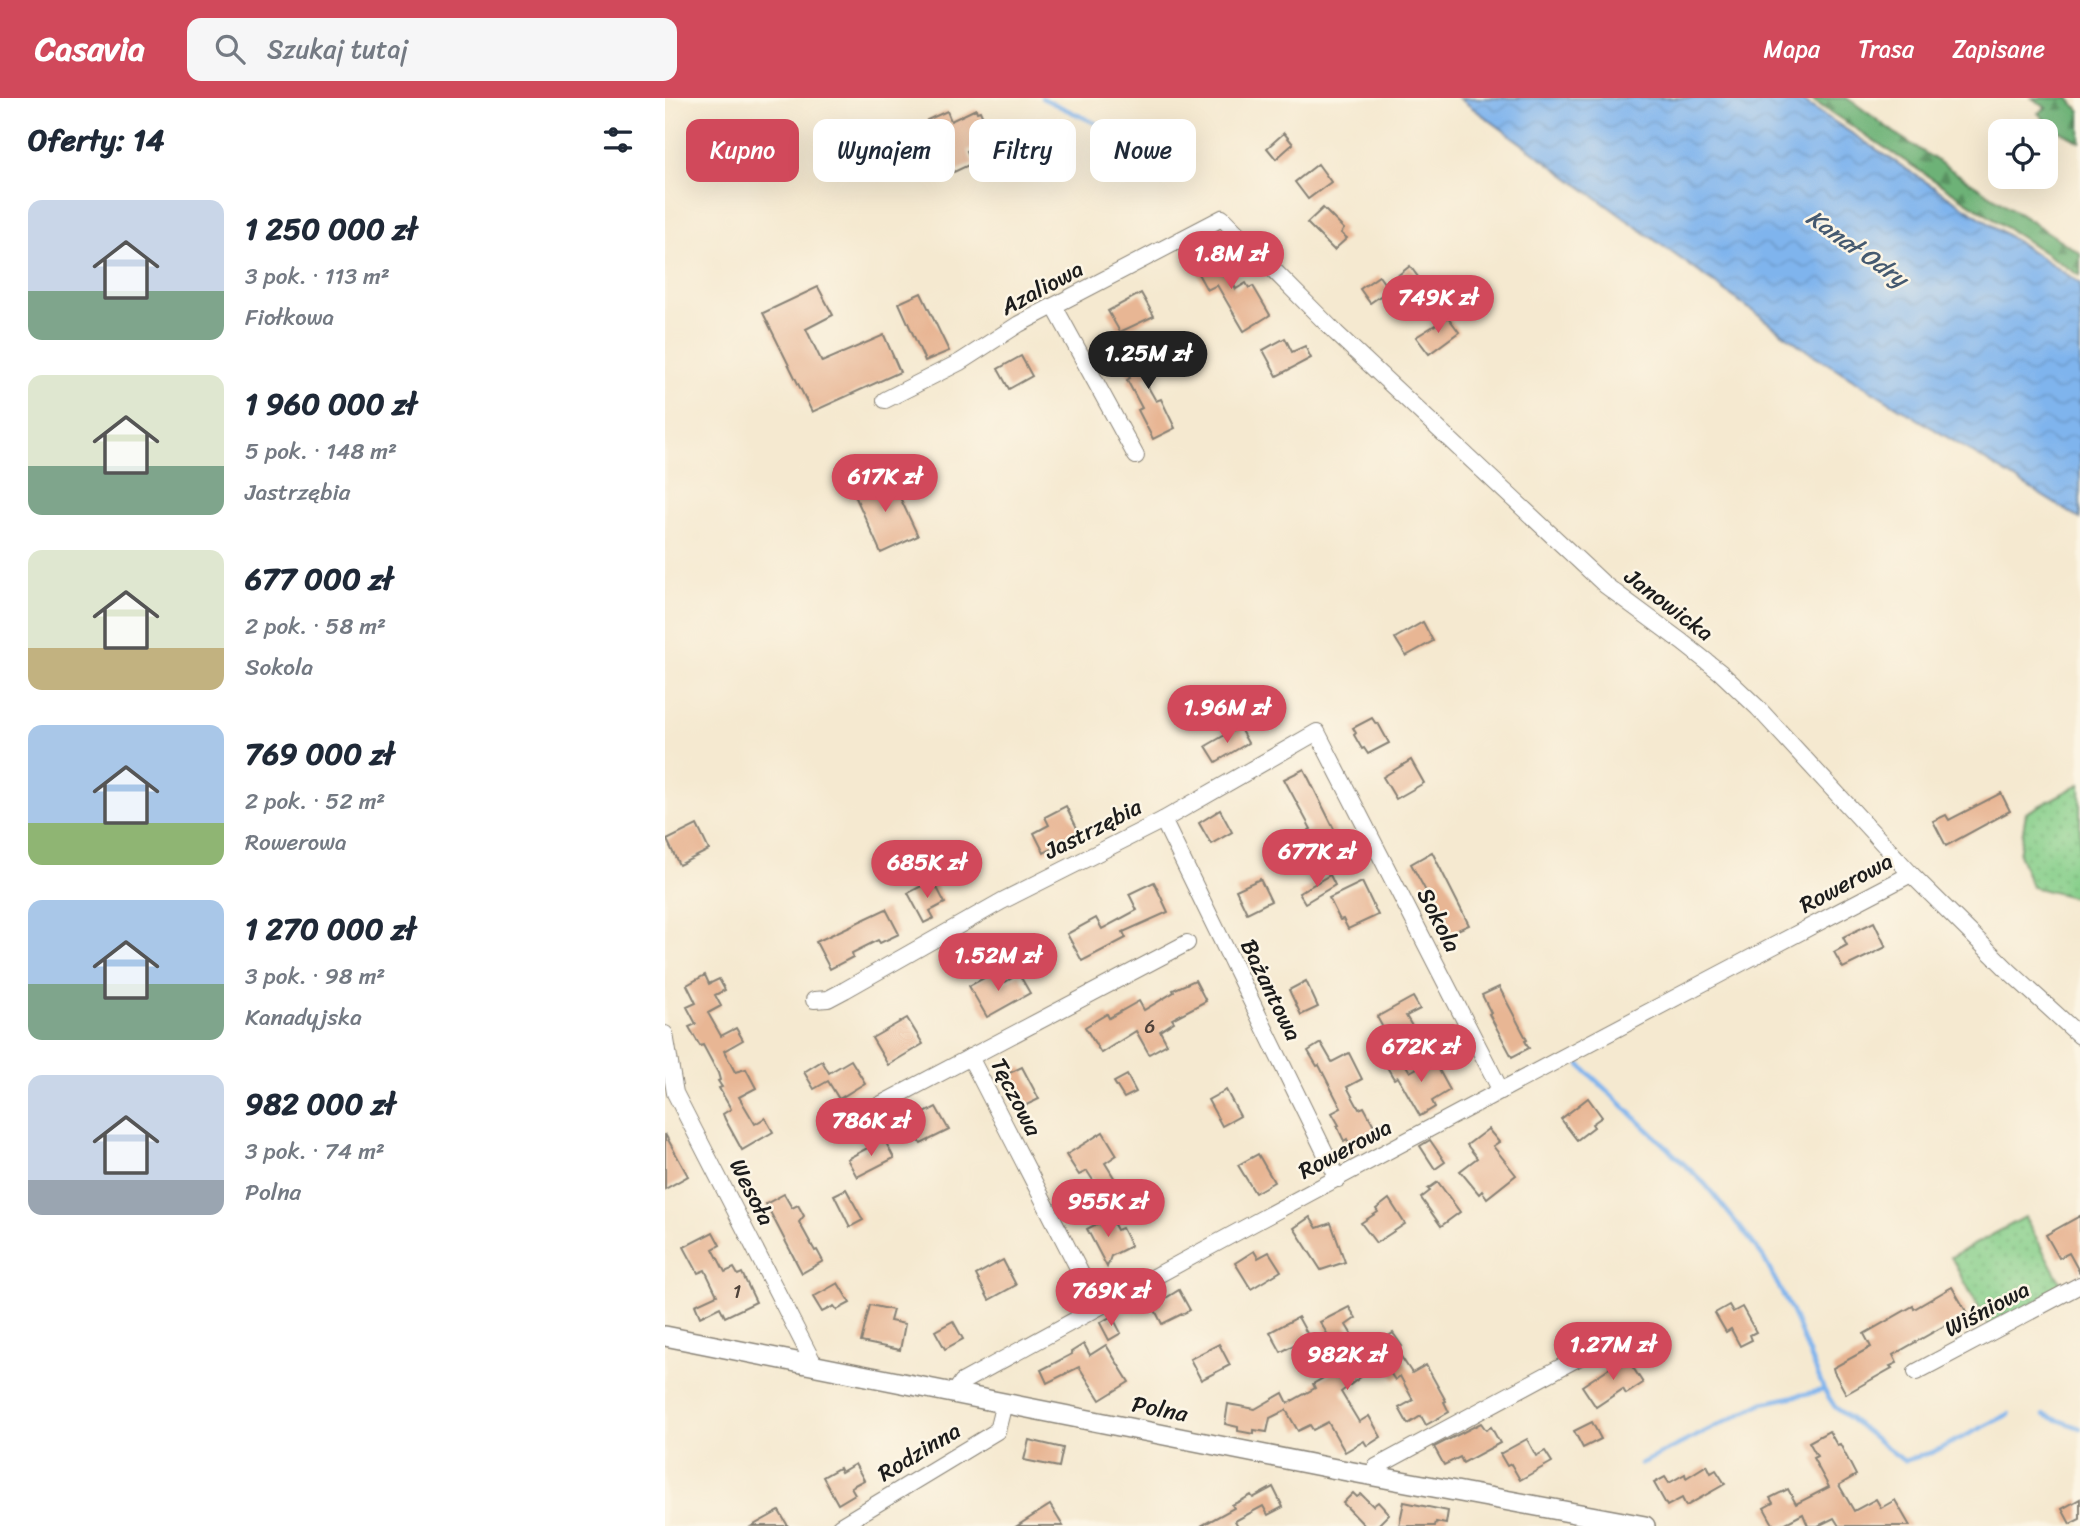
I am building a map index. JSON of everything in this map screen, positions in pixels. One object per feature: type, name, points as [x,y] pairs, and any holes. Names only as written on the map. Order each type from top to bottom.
[{"type":"street","name":"Azaliowa","points":[[885,400],[960,362],[1019,324],[1222,218]]},
{"type":"street","name":"Janowicka","points":[[1222,218],[1336,333],[1605,585],[1711,664],[1758,708],[1911,874],[2009,971],[2080,1036]]},
{"type":"street","points":[[1054,306],[1136,456]]},
{"type":"street","name":"Jastrzębia","points":[[814,1000],[828,999],[1002,901],[1163,820],[1317,732]]},
{"type":"street","name":"Sokola","points":[[1317,732],[1501,1091]]},
{"type":"street","name":"Bażantowa","points":[[1163,820],[1338,1180]]},
{"type":"street","name":"Rowerowa","points":[[954,1394],[962,1382],[1098,1307],[1911,874]]},
{"type":"street","name":"Tęczowa","points":[[834,1129],[1187,943]]},
{"type":"street","name":"Wesoła","points":[[665,1034],[675,1093],[815,1366]]},
{"type":"street","name":"Tęczowa","points":[[970,1057],[1098,1307]]},
{"type":"street","name":"Wiśniowa","points":[[1916,1372],[2080,1285]]},
{"type":"street","name":"Polna","points":[[665,1336],[1645,1526]]},
{"type":"street","points":[[1372,1475],[1376,1467],[1589,1352]]},
{"type":"street","name":"Rodzinna","points":[[840,1526],[997,1431],[1004,1403]]},
{"type":"green space","points":[[1809,98],[1846,98],[1853,102],[1899,136],[2080,253],[2080,276]]},
{"type":"green space","points":[[2032,98],[2069,98],[2080,111],[2080,142],[2058,130],[2058,119],[2044,119],[2038,113],[2046,108]]},
{"type":"green space","points":[[2080,784],[2080,899],[2032,887],[2019,854],[2026,813]]},
{"type":"green space","points":[[2025,1217],[2063,1287],[1990,1328],[1951,1257]]},
{"type":"water","name":"Kanał Odry","points":[[1459,98],[1798,98],[2080,283],[2080,519],[1809,352]]},
{"type":"building","points":[[976,109],[984,119],[969,119],[969,165],[955,172],[955,119]]},
{"type":"building","points":[[947,111],[950,119],[929,119]]},
{"type":"building","points":[[1284,133],[1293,144],[1276,159],[1267,148]]},
{"type":"building","points":[[1318,164],[1331,182],[1308,199],[1295,182]]},
{"type":"building","points":[[1323,208],[1344,229],[1341,233],[1347,238],[1334,250],[1307,223]]},
{"type":"building","points":[[1210,250],[1217,263],[1221,261],[1236,289],[1246,283],[1249,288],[1253,286],[1270,315],[1244,331],[1217,285],[1207,290],[1191,261]]},
{"type":"building","points":[[1410,266],[1432,296],[1412,311],[1391,281]]},
{"type":"building","points":[[1379,276],[1389,290],[1370,303],[1360,289]]},
{"type":"building","points":[[818,287],[833,315],[806,329],[822,362],[884,335],[900,372],[812,412],[763,313]]},
{"type":"building","points":[[921,293],[949,351],[925,361],[899,303]]},
{"type":"building","points":[[1141,293],[1154,316],[1120,332],[1108,311]]},
{"type":"building","points":[[1448,317],[1459,332],[1429,354],[1416,337]]},
{"type":"building","points":[[1285,338],[1292,352],[1305,346],[1311,358],[1277,376],[1263,350]]},
{"type":"building","points":[[1154,345],[1165,366],[1143,378],[1156,401],[1161,399],[1175,428],[1153,439],[1138,410],[1142,408],[1127,380],[1130,378],[1122,363]]},
{"type":"building","points":[[1021,356],[1032,376],[1009,389],[998,369]]},
{"type":"building","points":[[889,474],[918,536],[881,553],[853,491]]},
{"type":"building","points":[[1423,622],[1433,641],[1406,656],[1395,638]]},
{"type":"building","points":[[1372,718],[1378,723],[1389,743],[1368,754],[1362,749],[1353,728]]},
{"type":"building","points":[[1239,727],[1248,743],[1216,762],[1206,746]]},
{"type":"building","points":[[1411,760],[1424,783],[1396,799],[1383,777]]},
{"type":"building","points":[[1304,769],[1342,845],[1344,843],[1351,857],[1329,868],[1326,864],[1315,870],[1304,849],[1309,847],[1302,834],[1311,829],[1284,779]]},
{"type":"building","points":[[2001,793],[2010,811],[1946,846],[1933,821],[1946,815],[1949,820]]},
{"type":"building","points":[[1066,806],[1080,834],[1044,853],[1034,833],[1049,825],[1045,817]]},
{"type":"building","points":[[1220,810],[1232,832],[1211,844],[1199,823]]},
{"type":"building","points":[[697,825],[709,850],[679,865],[667,840]]},
{"type":"building","points":[[1432,852],[1469,925],[1446,935],[1411,864]]},
{"type":"building","points":[[1330,875],[1335,885],[1305,903],[1299,893]]},
{"type":"building","points":[[1260,879],[1271,901],[1247,913],[1236,890]]},
{"type":"building","points":[[933,880],[945,903],[930,911],[934,918],[924,923],[908,893]]},
{"type":"building","points":[[1154,882],[1168,912],[1123,932],[1126,938],[1082,961],[1067,934],[1096,918],[1102,929],[1137,910],[1129,894]]},
{"type":"building","points":[[1362,882],[1378,915],[1348,929],[1343,919],[1340,920],[1329,898]]},
{"type":"building","points":[[886,909],[899,934],[880,943],[878,940],[852,953],[853,957],[830,969],[816,942]]},
{"type":"building","points":[[1874,922],[1886,947],[1843,968],[1834,952],[1847,945],[1843,937]]},
{"type":"building","points":[[995,972],[1002,984],[1019,974],[1030,993],[987,1017],[969,986]]},
{"type":"building","points":[[705,975],[709,984],[719,979],[725,990],[715,995],[721,1006],[708,1013],[721,1036],[736,1028],[743,1040],[724,1051],[735,1072],[746,1069],[756,1088],[739,1097],[755,1124],[765,1118],[773,1132],[742,1150],[723,1114],[731,1109],[719,1088],[722,1087],[718,1081],[718,1073],[703,1045],[700,1046],[689,1027],[696,1024],[687,1007],[696,1003],[687,985]]},
{"type":"building","points":[[1195,980],[1206,1001],[1172,1019],[1174,1022],[1160,1031],[1167,1044],[1149,1054],[1136,1031],[1101,1053],[1085,1027],[1107,1014],[1109,1018],[1139,1001],[1144,1010],[1174,992],[1173,990]]},
{"type":"building","points":[[1306,981],[1318,1007],[1301,1015],[1289,990]]},
{"type":"building","points":[[1499,987],[1529,1048],[1512,1057],[1482,995]]},
{"type":"building","points":[[1413,997],[1420,1009],[1406,1016],[1416,1033],[1393,1046],[1377,1017]]},
{"type":"building","points":[[907,1018],[923,1044],[888,1065],[872,1038]]},
{"type":"building","points":[[1321,1043],[1332,1062],[1349,1053],[1362,1079],[1347,1087],[1359,1109],[1364,1107],[1378,1133],[1351,1148],[1347,1139],[1344,1141],[1332,1113],[1341,1108],[1319,1065],[1317,1066],[1308,1051]]},
{"type":"building","points":[[1402,1059],[1410,1072],[1433,1059],[1450,1090],[1432,1101],[1435,1107],[1420,1116],[1398,1077],[1394,1079],[1387,1067]]},
{"type":"building","points":[[851,1060],[865,1083],[839,1099],[828,1081],[814,1089],[804,1072],[822,1061],[829,1073]]},
{"type":"building","points":[[1022,1067],[1039,1099],[1018,1109],[1001,1077]]},
{"type":"building","points":[[1127,1075],[1136,1092],[1124,1098],[1114,1082]]},
{"type":"building","points":[[1226,1090],[1240,1116],[1222,1126],[1208,1100]]},
{"type":"building","points":[[1588,1098],[1602,1117],[1577,1140],[1561,1119]]},
{"type":"building","points":[[936,1107],[949,1130],[921,1144],[909,1121]]},
{"type":"building","points":[[1488,1129],[1499,1142],[1493,1146],[1516,1175],[1487,1198],[1482,1191],[1479,1194],[1460,1171],[1477,1158],[1467,1145]]},
{"type":"building","points":[[1103,1132],[1117,1155],[1105,1163],[1118,1184],[1102,1194],[1087,1171],[1079,1175],[1066,1155]]},
{"type":"building","points":[[665,1134],[688,1176],[665,1189]]},
{"type":"building","points":[[884,1139],[894,1158],[857,1177],[847,1159]]},
{"type":"building","points":[[1430,1140],[1445,1162],[1435,1169],[1420,1146]]},
{"type":"building","points":[[1258,1154],[1274,1182],[1255,1193],[1238,1165]]},
{"type":"building","points":[[1438,1182],[1460,1212],[1441,1226],[1421,1198]]},
{"type":"building","points":[[846,1189],[863,1220],[850,1227],[834,1195]]},
{"type":"building","points":[[784,1194],[792,1208],[798,1205],[804,1216],[799,1222],[823,1261],[802,1273],[766,1204]]},
{"type":"building","points":[[1389,1199],[1405,1224],[1376,1243],[1361,1223],[1378,1212],[1376,1209]]},
{"type":"building","points":[[2080,1216],[2080,1273],[2069,1253],[2059,1258],[2046,1235]]},
{"type":"building","points":[[1110,1217],[1117,1230],[1122,1228],[1131,1246],[1111,1256],[1107,1267],[1087,1229]]},
{"type":"building","points":[[1310,1217],[1317,1228],[1331,1223],[1345,1262],[1321,1270],[1294,1228]]},
{"type":"building","points":[[713,1232],[720,1245],[713,1249],[725,1272],[734,1268],[738,1275],[742,1273],[756,1302],[725,1317],[720,1307],[700,1317],[695,1305],[717,1295],[705,1270],[698,1273],[684,1247]]},
{"type":"building","points":[[1254,1251],[1258,1258],[1269,1252],[1281,1271],[1251,1289],[1235,1263]]},
{"type":"building","points":[[1003,1260],[1016,1285],[989,1300],[976,1275]]},
{"type":"building","points":[[838,1283],[850,1303],[837,1310],[834,1306],[822,1312],[813,1297]]},
{"type":"building","points":[[1952,1287],[1967,1313],[1893,1355],[1897,1363],[1890,1366],[1892,1368],[1846,1394],[1833,1368],[1871,1347],[1864,1334]]},
{"type":"building","points":[[1179,1290],[1190,1310],[1162,1324],[1153,1306]]},
{"type":"building","points":[[870,1305],[893,1310],[890,1321],[905,1324],[900,1350],[861,1342]]},
{"type":"building","points":[[1729,1305],[1733,1312],[1742,1307],[1756,1332],[1750,1335],[1752,1340],[1740,1346],[1731,1329],[1726,1332],[1715,1313]]},
{"type":"building","points":[[1349,1307],[1356,1318],[1346,1325],[1363,1353],[1393,1333],[1402,1346],[1396,1349],[1412,1373],[1426,1365],[1446,1401],[1444,1402],[1449,1412],[1426,1425],[1421,1416],[1408,1424],[1399,1408],[1413,1400],[1400,1376],[1395,1380],[1382,1361],[1341,1392],[1359,1422],[1369,1416],[1381,1437],[1367,1446],[1364,1441],[1345,1452],[1328,1422],[1313,1430],[1310,1425],[1298,1431],[1286,1410],[1270,1418],[1267,1432],[1254,1430],[1254,1434],[1238,1431],[1238,1427],[1225,1424],[1228,1404],[1255,1409],[1283,1393],[1288,1403],[1315,1388],[1313,1384],[1346,1365],[1320,1322]]},
{"type":"building","points":[[1112,1316],[1121,1333],[1109,1340],[1100,1323]]},
{"type":"building","points":[[1298,1317],[1309,1337],[1281,1352],[1270,1332]]},
{"type":"building","points":[[953,1321],[963,1339],[945,1349],[935,1331]]},
{"type":"building","points":[[1084,1344],[1090,1355],[1106,1345],[1129,1382],[1100,1400],[1079,1367],[1047,1383],[1041,1370],[1072,1354],[1071,1352]]},
{"type":"building","points":[[1219,1344],[1230,1365],[1201,1380],[1190,1359]]},
{"type":"building","points":[[1626,1357],[1643,1383],[1626,1394],[1623,1389],[1596,1407],[1582,1386]]},
{"type":"building","points":[[1592,1422],[1601,1439],[1583,1448],[1574,1431]]},
{"type":"building","points":[[1481,1423],[1486,1430],[1491,1427],[1500,1443],[1463,1463],[1460,1457],[1444,1465],[1434,1447]]},
{"type":"building","points":[[1829,1431],[1837,1445],[1840,1444],[1856,1475],[1839,1485],[1854,1511],[1876,1499],[1881,1508],[1895,1500],[1910,1526],[1839,1526],[1834,1518],[1818,1526],[1808,1526],[1803,1514],[1780,1526],[1774,1526],[1764,1508],[1773,1503],[1770,1498],[1788,1489],[1796,1504],[1829,1487],[1813,1458],[1817,1456],[1809,1442]]},
{"type":"building","points":[[1527,1439],[1536,1456],[1545,1451],[1552,1462],[1520,1480],[1511,1464],[1507,1466],[1500,1454]]},
{"type":"building","points":[[1029,1440],[1063,1448],[1059,1467],[1024,1460]]},
{"type":"building","points":[[855,1464],[864,1480],[851,1487],[855,1494],[838,1504],[823,1477],[839,1468],[841,1472]]},
{"type":"building","points":[[1707,1465],[1711,1473],[1716,1470],[1725,1484],[1686,1506],[1682,1498],[1667,1506],[1654,1483],[1665,1477],[1669,1483],[1685,1474],[1686,1478]]},
{"type":"building","points":[[1273,1487],[1283,1507],[1268,1515],[1263,1506],[1235,1521],[1238,1526],[1201,1526],[1234,1508],[1232,1505]]},
{"type":"building","points":[[1353,1493],[1357,1497],[1361,1494],[1373,1506],[1378,1502],[1389,1514],[1377,1526],[1365,1526],[1343,1503]]},
{"type":"building","points":[[2080,1499],[2080,1519],[2070,1524],[2062,1509]]},
{"type":"building","points":[[1404,1502],[1448,1511],[1446,1524],[1436,1522],[1435,1526],[1399,1526]]},
{"type":"building","points":[[1050,1505],[1063,1526],[1017,1526]]},
{"type":"building","points":[[779,1511],[788,1526],[752,1526]]},
{"type":"waterway","points":[[1042,98],[1090,121]]},
{"type":"waterway","points":[[1580,1065],[1705,1184],[1762,1255],[1792,1312],[1824,1390],[1835,1407],[1904,1461],[1933,1452],[2009,1414]]},
{"type":"waterway","points":[[1640,1464],[1763,1403],[1824,1390]]},
{"type":"waterway","points":[[2044,1415],[2080,1428]]}]
